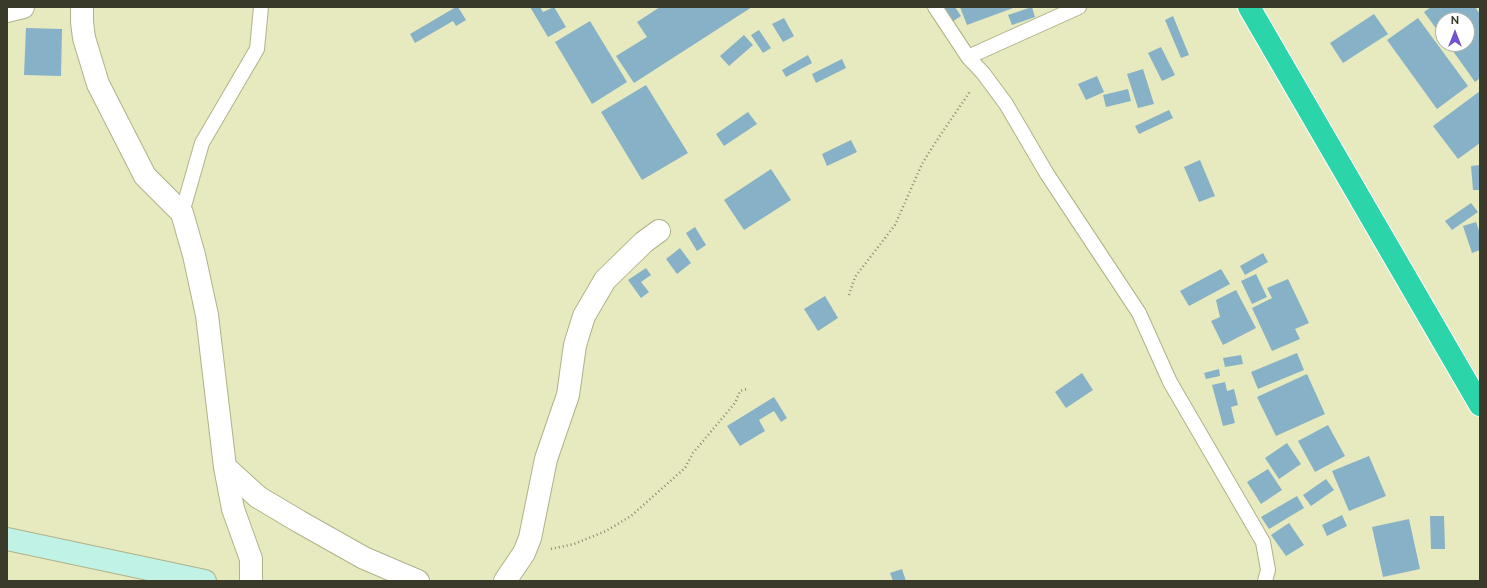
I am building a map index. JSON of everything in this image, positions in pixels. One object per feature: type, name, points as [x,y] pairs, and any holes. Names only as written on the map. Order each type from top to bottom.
[{"type":"highway","points":[[1249,7],[1480,405]]},
{"type":"street","points":[[7,11],[23,7]]},
{"type":"street","points":[[82,7],[84,38],[98,84],[145,176],[182,213],[194,255],[207,315],[225,467],[233,509],[251,559],[251,581]]},
{"type":"street","points":[[505,581],[524,552],[530,538],[546,459],[568,395],[575,345],[584,316],[605,280],[644,242],[659,231]]},
{"type":"street","points":[[225,467],[258,497],[294,519],[364,558],[418,581]]},
{"type":"street","points":[[7,539],[177,578],[205,581]]},
{"type":"lane","points":[[182,213],[202,143],[257,50],[261,7]]},
{"type":"lane","points":[[935,7],[968,57],[1006,104],[1047,174],[1139,313],[1170,382],[1262,542],[1268,570],[1265,581]]},
{"type":"lane","points":[[968,57],[1079,7]]},
{"type":"path","points":[[849,295],[855,277],[895,225],[922,164],[935,143],[954,118],[982,73]]},
{"type":"path","points":[[524,552],[574,544],[606,530],[631,516],[685,468],[693,453],[735,403],[740,391],[747,389]]},
{"type":"building","points":[[458,7],[466,20],[456,26],[453,21],[415,43],[410,34]]},
{"type":"building","points":[[530,7],[540,7],[543,12],[554,7],[566,27],[548,37]]},
{"type":"building","points":[[660,7],[752,7],[634,83],[616,56],[647,37],[637,22]]},
{"type":"building","points":[[942,7],[955,7],[961,16],[952,22]]},
{"type":"building","points":[[960,7],[1016,7],[967,25]]},
{"type":"building","points":[[1032,7],[1035,17],[1012,25],[1008,15]]},
{"type":"building","points":[[1431,7],[1475,7],[1480,14],[1480,78],[1475,82],[1454,52],[1475,52],[1475,12],[1435,12],[1435,27],[1424,12]]},
{"type":"building","points":[[1374,14],[1388,34],[1343,63],[1330,43]]},
{"type":"building","points":[[1173,16],[1189,55],[1181,58],[1165,20]]},
{"type":"building","points":[[784,18],[794,36],[783,42],[772,24]]},
{"type":"building","points":[[1418,18],[1435,41],[1435,52],[1443,52],[1468,86],[1437,109],[1387,40]]},
{"type":"building","points":[[590,21],[627,82],[592,104],[555,42]]},
{"type":"building","points":[[26,28],[62,29],[61,76],[24,75]]},
{"type":"building","points":[[759,30],[771,48],[763,53],[751,35]]},
{"type":"building","points":[[744,35],[753,45],[729,66],[720,56]]},
{"type":"building","points":[[1161,47],[1175,75],[1162,81],[1148,53]]},
{"type":"building","points":[[808,55],[812,63],[786,77],[782,70]]},
{"type":"building","points":[[842,59],[846,68],[816,83],[812,74]]},
{"type":"building","points":[[1143,69],[1154,104],[1138,108],[1127,74]]},
{"type":"building","points":[[1097,76],[1104,92],[1086,100],[1078,84]]},
{"type":"building","points":[[646,85],[688,153],[642,180],[601,112]]},
{"type":"building","points":[[1128,89],[1131,101],[1106,107],[1103,95]]},
{"type":"building","points":[[1480,91],[1480,143],[1458,159],[1433,126]]},
{"type":"building","points":[[1169,110],[1173,118],[1139,134],[1135,126]]},
{"type":"building","points":[[748,112],[757,124],[724,146],[716,134]]},
{"type":"building","points":[[851,140],[857,152],[827,166],[822,154]]},
{"type":"building","points":[[1200,160],[1215,196],[1199,202],[1184,167]]},
{"type":"building","points":[[1480,165],[1480,190],[1473,190],[1471,166]]},
{"type":"building","points":[[771,169],[791,200],[744,230],[724,200]]},
{"type":"building","points":[[1471,203],[1478,212],[1452,230],[1445,221]]},
{"type":"building","points":[[1476,222],[1480,233],[1480,250],[1472,253],[1463,226]]},
{"type":"building","points":[[695,227],[706,245],[697,251],[686,233]]},
{"type":"building","points":[[680,248],[691,263],[677,274],[666,259]]},
{"type":"building","points":[[1263,253],[1268,262],[1245,275],[1240,266]]},
{"type":"building","points":[[646,268],[651,275],[641,282],[649,292],[641,298],[628,280]]},
{"type":"building","points":[[1221,269],[1230,284],[1189,306],[1180,291]]},
{"type":"building","points":[[1256,274],[1267,297],[1252,304],[1241,281]]},
{"type":"building","points":[[1288,279],[1309,323],[1295,329],[1300,339],[1272,351],[1252,308],[1272,298],[1267,288]]},
{"type":"building","points":[[1236,290],[1256,328],[1223,345],[1211,321],[1220,317],[1216,300]]},
{"type":"building","points":[[825,296],[838,318],[818,331],[804,309]]},
{"type":"building","points":[[1297,353],[1304,370],[1258,389],[1251,372]]},
{"type":"building","points":[[1241,355],[1243,364],[1225,367],[1223,358]]},
{"type":"building","points":[[1219,369],[1220,376],[1206,379],[1204,373]]},
{"type":"building","points":[[1082,373],[1093,390],[1066,408],[1055,392]]},
{"type":"building","points":[[1307,374],[1325,414],[1276,436],[1257,397]]},
{"type":"building","points":[[1225,382],[1227,391],[1234,389],[1238,405],[1231,407],[1235,423],[1223,426],[1212,385]]},
{"type":"building","points":[[774,397],[787,418],[781,422],[774,411],[759,420],[765,431],[740,446],[727,426]]},
{"type":"building","points":[[1328,425],[1345,456],[1315,472],[1298,441]]},
{"type":"building","points":[[1287,443],[1301,464],[1279,479],[1265,458]]},
{"type":"building","points":[[1369,456],[1386,496],[1349,511],[1332,471]]},
{"type":"building","points":[[1268,469],[1282,490],[1261,504],[1247,482]]},
{"type":"building","points":[[1326,479],[1334,490],[1311,506],[1303,495]]},
{"type":"building","points":[[1297,496],[1304,508],[1269,529],[1261,517]]},
{"type":"building","points":[[1342,515],[1347,526],[1327,536],[1322,525]]},
{"type":"building","points":[[1430,516],[1444,516],[1445,549],[1431,549]]},
{"type":"building","points":[[1409,519],[1420,569],[1383,577],[1372,527]]},
{"type":"building","points":[[1289,523],[1304,545],[1286,556],[1271,535]]},
{"type":"building","points":[[902,569],[906,581],[893,581],[890,573]]}]
